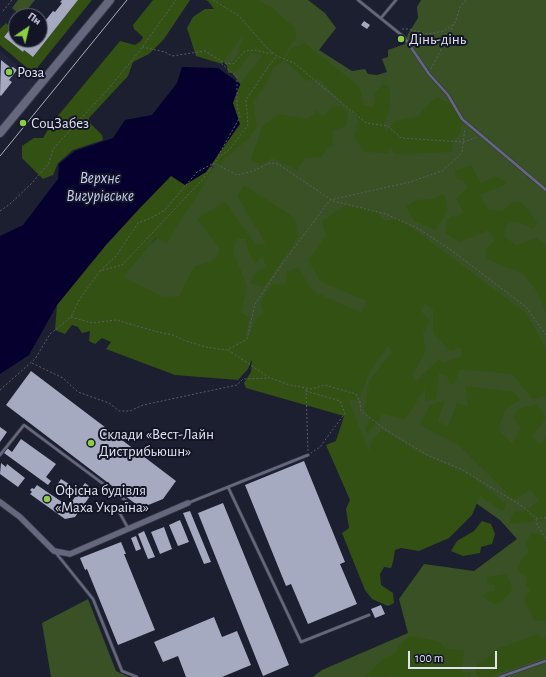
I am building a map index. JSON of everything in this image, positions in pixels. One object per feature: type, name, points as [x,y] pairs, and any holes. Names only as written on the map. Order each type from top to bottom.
[{"type":"street","points":[[0,133],[110,0]]},
{"type":"street","points":[[0,502],[20,517],[54,551],[70,554],[188,504]]},
{"type":"lane","points":[[358,0],[404,38],[429,74],[448,95],[462,119],[546,190]]},
{"type":"lane","points":[[381,18],[396,0]]},
{"type":"lane","points":[[0,455],[24,425],[129,503],[118,510],[128,529]]},
{"type":"lane","points":[[188,504],[308,455]]},
{"type":"lane","points":[[228,487],[301,642],[369,615]]},
{"type":"lane","points":[[54,551],[93,599],[122,671],[137,677]]},
{"type":"lane","points":[[500,677],[546,661]]},
{"type":"path","points":[[3,11],[12,0]]},
{"type":"path","points":[[0,211],[10,204],[32,183],[49,163],[53,149],[108,89],[142,47],[176,0]]},
{"type":"path","points":[[213,0],[239,16],[277,56],[294,62],[366,124],[388,126],[401,138],[463,142],[482,136]]},
{"type":"path","points":[[429,74],[455,23],[460,7],[466,0]]},
{"type":"path","points":[[394,30],[408,29],[428,34],[444,31],[455,23]]},
{"type":"path","points":[[142,47],[165,52],[172,56],[205,51],[224,63],[233,64],[245,51],[255,50],[267,54],[274,53]]},
{"type":"path","points":[[218,158],[230,149],[248,125],[246,100],[277,56]]},
{"type":"path","points":[[100,271],[122,265],[204,178],[218,158],[240,117],[237,106],[237,77],[222,64]]},
{"type":"path","points":[[227,350],[247,340],[255,304],[280,267],[330,200],[410,182],[442,172],[462,153],[466,122]]},
{"type":"path","points":[[214,163],[237,176],[253,171],[270,163],[278,164],[332,201],[386,214],[419,229],[451,250],[526,307],[546,335]]},
{"type":"path","points":[[0,390],[35,360],[50,334],[71,317],[79,300],[100,271],[116,256],[138,222],[151,218],[165,210],[197,172],[214,163]]},
{"type":"path","points":[[71,317],[92,323],[116,320],[158,332],[173,334],[186,341],[205,347],[227,350],[270,378],[290,385],[311,389],[325,385],[356,394],[360,402],[361,411],[386,430],[429,456],[461,470],[522,506],[536,518],[537,524],[546,539]]},
{"type":"path","points":[[31,362],[63,378],[78,392],[109,403],[119,411],[130,411],[143,405],[237,385],[243,379],[270,378]]},
{"type":"path","points":[[306,388],[308,455]]},
{"type":"path","points":[[306,391],[340,401],[345,413],[320,447],[308,455]]},
{"type":"path","points":[[536,518],[546,518]]},
{"type":"shaded area","points":[[0,51],[39,83],[0,130]]},
{"type":"green space","points":[[18,0],[35,0],[28,8],[12,8]]},
{"type":"green space","points":[[78,0],[92,0],[33,73],[0,45],[0,29],[6,23],[8,25],[8,32],[4,37],[8,40],[8,48],[18,48],[23,52],[24,50],[33,57],[40,48],[48,48],[48,38]]},
{"type":"green space","points":[[153,0],[190,0],[164,39],[149,54],[133,62],[128,76],[89,118],[89,122],[102,135],[103,140],[73,150],[58,163],[53,175],[43,179],[22,158],[22,146],[34,138],[43,138],[52,123],[120,41],[135,45],[141,41],[143,37],[134,29],[133,25]]},
{"type":"green space","points":[[205,0],[258,0],[274,9],[296,28],[296,40],[290,45],[282,62],[273,68],[267,83],[253,103],[257,126],[249,138],[218,166],[212,166],[210,158],[231,104],[242,81],[262,56],[251,53],[237,72],[228,73],[227,64],[233,61],[240,52],[239,46],[243,39],[243,35],[222,64],[196,56],[187,28],[193,17],[205,9],[214,9],[208,1]]},
{"type":"green space","points":[[233,0],[308,0],[325,13],[336,28],[319,50],[352,71],[365,69],[368,74],[377,75],[387,72],[382,59],[388,57],[388,50],[405,44],[408,34],[418,18],[417,7],[421,0],[546,0],[546,677],[313,677],[322,670],[408,633],[399,599],[424,564],[474,571],[517,539],[500,520],[463,494],[364,488],[341,398],[98,296],[173,222],[245,123],[244,89],[208,40]]},
{"type":"green space","points":[[305,43],[359,86],[364,105],[373,107],[375,93],[383,84],[390,88],[390,107],[384,125],[386,133],[394,121],[419,116],[422,110],[437,97],[451,104],[462,123],[459,135],[453,140],[452,152],[394,154],[391,146],[387,153],[364,152],[354,137],[358,119],[318,78],[306,81],[284,60],[291,48]]},
{"type":"green space","points":[[339,106],[348,111],[346,126],[332,131],[333,145],[326,149],[322,157],[305,158],[297,170],[272,158],[261,165],[251,159],[262,127],[278,114],[308,119],[317,110],[323,117],[331,108]]},
{"type":"green space","points":[[202,162],[213,169],[167,243],[156,238],[123,277],[164,297],[179,296],[194,267],[214,260],[220,250],[197,219],[225,201],[255,244],[266,244],[237,196],[244,185],[295,218],[298,237],[264,287],[250,283],[254,274],[267,267],[262,257],[255,264],[249,253],[245,239],[237,239],[233,251],[247,286],[241,313],[250,318],[245,334],[249,335],[256,319],[264,313],[260,303],[272,284],[285,285],[287,271],[298,268],[313,291],[361,313],[367,301],[321,282],[308,260],[326,236],[322,221],[346,205],[375,211],[385,221],[399,218],[526,313],[546,348],[546,397],[544,396],[532,399],[512,374],[460,369],[455,383],[449,385],[447,376],[439,373],[436,399],[425,401],[425,389],[405,419],[383,414],[368,434],[365,428],[370,420],[364,409],[370,379],[392,352],[388,346],[370,371],[360,397],[349,401],[369,451],[372,440],[382,429],[416,451],[471,476],[505,503],[505,509],[501,511],[480,496],[472,515],[449,538],[419,551],[401,548],[395,550],[391,568],[384,567],[380,574],[381,585],[393,593],[394,603],[388,606],[372,599],[365,590],[342,533],[349,528],[346,509],[350,500],[326,445],[336,441],[344,416],[246,388],[244,383],[251,372],[252,359],[248,369],[238,380],[175,375],[106,349],[111,342],[102,338],[95,344],[89,341],[90,331],[82,333],[78,327],[72,325],[65,334],[55,330],[57,305],[153,179]],"holes":[[[425,303],[433,310],[433,333],[450,351],[461,347],[461,356],[444,363],[439,359],[416,381],[412,376],[426,351],[423,334],[430,321],[421,311]]]},
{"type":"green space","points":[[471,165],[481,184],[495,176],[506,182],[503,186],[479,195],[489,210],[503,211],[512,202],[522,202],[538,224],[533,229],[517,221],[507,224],[504,236],[516,245],[537,238],[546,245],[546,313],[538,293],[523,274],[487,259],[485,250],[494,241],[489,230],[460,242],[445,233],[447,220],[452,216],[458,217],[463,212],[456,199],[467,188],[464,181],[456,178],[455,171]]},
{"type":"green space","points":[[443,194],[445,196],[447,211],[436,230],[414,221],[406,207],[416,200],[432,199]]},
{"type":"green space","points":[[465,386],[514,392],[520,400],[505,410],[498,430],[512,443],[521,428],[513,418],[518,409],[537,404],[546,417],[532,436],[540,444],[546,438],[546,520],[509,524],[514,511],[523,512],[539,500],[530,490],[514,500],[457,444],[420,425],[430,405],[445,400],[438,421],[448,427],[457,403],[468,407]]},
{"type":"green space","points":[[482,521],[491,524],[495,534],[492,544],[481,547],[480,553],[463,556],[451,551],[457,541],[474,531]]},
{"type":"green space","points":[[532,533],[546,535],[546,621],[534,620],[524,600],[530,590],[525,585],[527,577],[517,571],[521,560],[529,551],[525,543]]},
{"type":"green space","points":[[506,574],[512,586],[511,593],[495,605],[483,597],[486,592],[495,591],[495,585],[488,583],[487,577]]},
{"type":"green space","points":[[88,599],[116,671],[129,677],[51,677],[42,623]]},
{"type":"green space","points":[[538,634],[543,639],[546,638],[546,657],[488,677],[479,677],[475,674],[477,664],[488,658],[494,650]]},
{"type":"green space","points":[[410,636],[439,641],[445,648],[464,650],[462,673],[470,672],[471,677],[365,677],[383,659],[395,653],[399,645]]},
{"type":"water","name":"Верхнє Вигурівське","points":[[182,67],[218,68],[240,84],[233,103],[240,124],[206,172],[185,185],[171,176],[139,209],[106,245],[57,305],[29,355],[0,374],[0,236],[23,225],[58,179],[59,164],[75,151],[113,138],[125,120],[152,115],[177,83]]},
{"type":"building","points":[[62,0],[78,0],[48,38],[48,17],[53,11],[55,12],[62,3],[60,2]]},
{"type":"building","points":[[364,21],[370,25],[367,29],[361,25]]},
{"type":"building","points":[[8,32],[8,40],[4,37]]},
{"type":"building","points":[[18,48],[40,48],[33,57],[24,50],[23,52]]},
{"type":"building","points":[[1,60],[11,68],[13,67],[17,70],[9,80],[12,82],[1,96],[0,95]]},
{"type":"building","name":"Склади «Вест-Лайн Дистрибьюшн»","points":[[31,371],[176,481],[163,499],[141,508],[6,405]]},
{"type":"building","points":[[0,427],[7,432],[0,442]]},
{"type":"building","points":[[21,439],[56,464],[46,477],[51,481],[48,485],[4,453],[7,448],[12,452]]},
{"type":"building","points":[[304,461],[345,562],[340,564],[357,604],[308,624],[291,584],[286,586],[245,485]]},
{"type":"building","points":[[1,463],[6,467],[7,464],[25,478],[18,487],[0,474]]},
{"type":"building","points":[[61,479],[69,484],[64,490],[57,485]]},
{"type":"building","name":"Офісна будівля «Маха Україна»","points":[[85,483],[90,487],[88,489],[93,492],[75,517],[65,519],[30,494],[32,492],[30,490],[32,488],[34,489],[37,485],[65,504],[70,504]]},
{"type":"building","points":[[223,503],[289,665],[263,676],[198,513]]},
{"type":"building","points":[[190,511],[211,562],[204,564],[183,513]]},
{"type":"building","points":[[180,520],[189,542],[178,546],[169,525]]},
{"type":"building","points":[[164,527],[172,549],[160,554],[151,532]]},
{"type":"building","points":[[144,531],[155,557],[148,559],[138,534]]},
{"type":"building","points":[[136,536],[141,549],[136,551],[131,538]]},
{"type":"building","points":[[121,542],[126,554],[124,554],[155,630],[118,645],[87,569],[85,570],[80,558]]},
{"type":"building","points":[[381,605],[385,614],[375,618],[371,609]]},
{"type":"building","points":[[214,617],[222,637],[237,631],[251,665],[222,677],[186,677],[178,656],[163,662],[154,642]]},
{"type":"tram line","points":[[0,156],[127,0]]},
{"type":"place","name":"Дінь-дінь","points":[[401,39]]},
{"type":"place","name":"Роза","points":[[9,72]]},
{"type":"place","name":"СоцЗабез","points":[[23,123]]},
{"type":"place","name":"Склади «Вест-Лайн Дистрибьюшн»","points":[[91,443]]},
{"type":"place","name":"Офісна будівля «Маха Україна»","points":[[47,499]]}]
